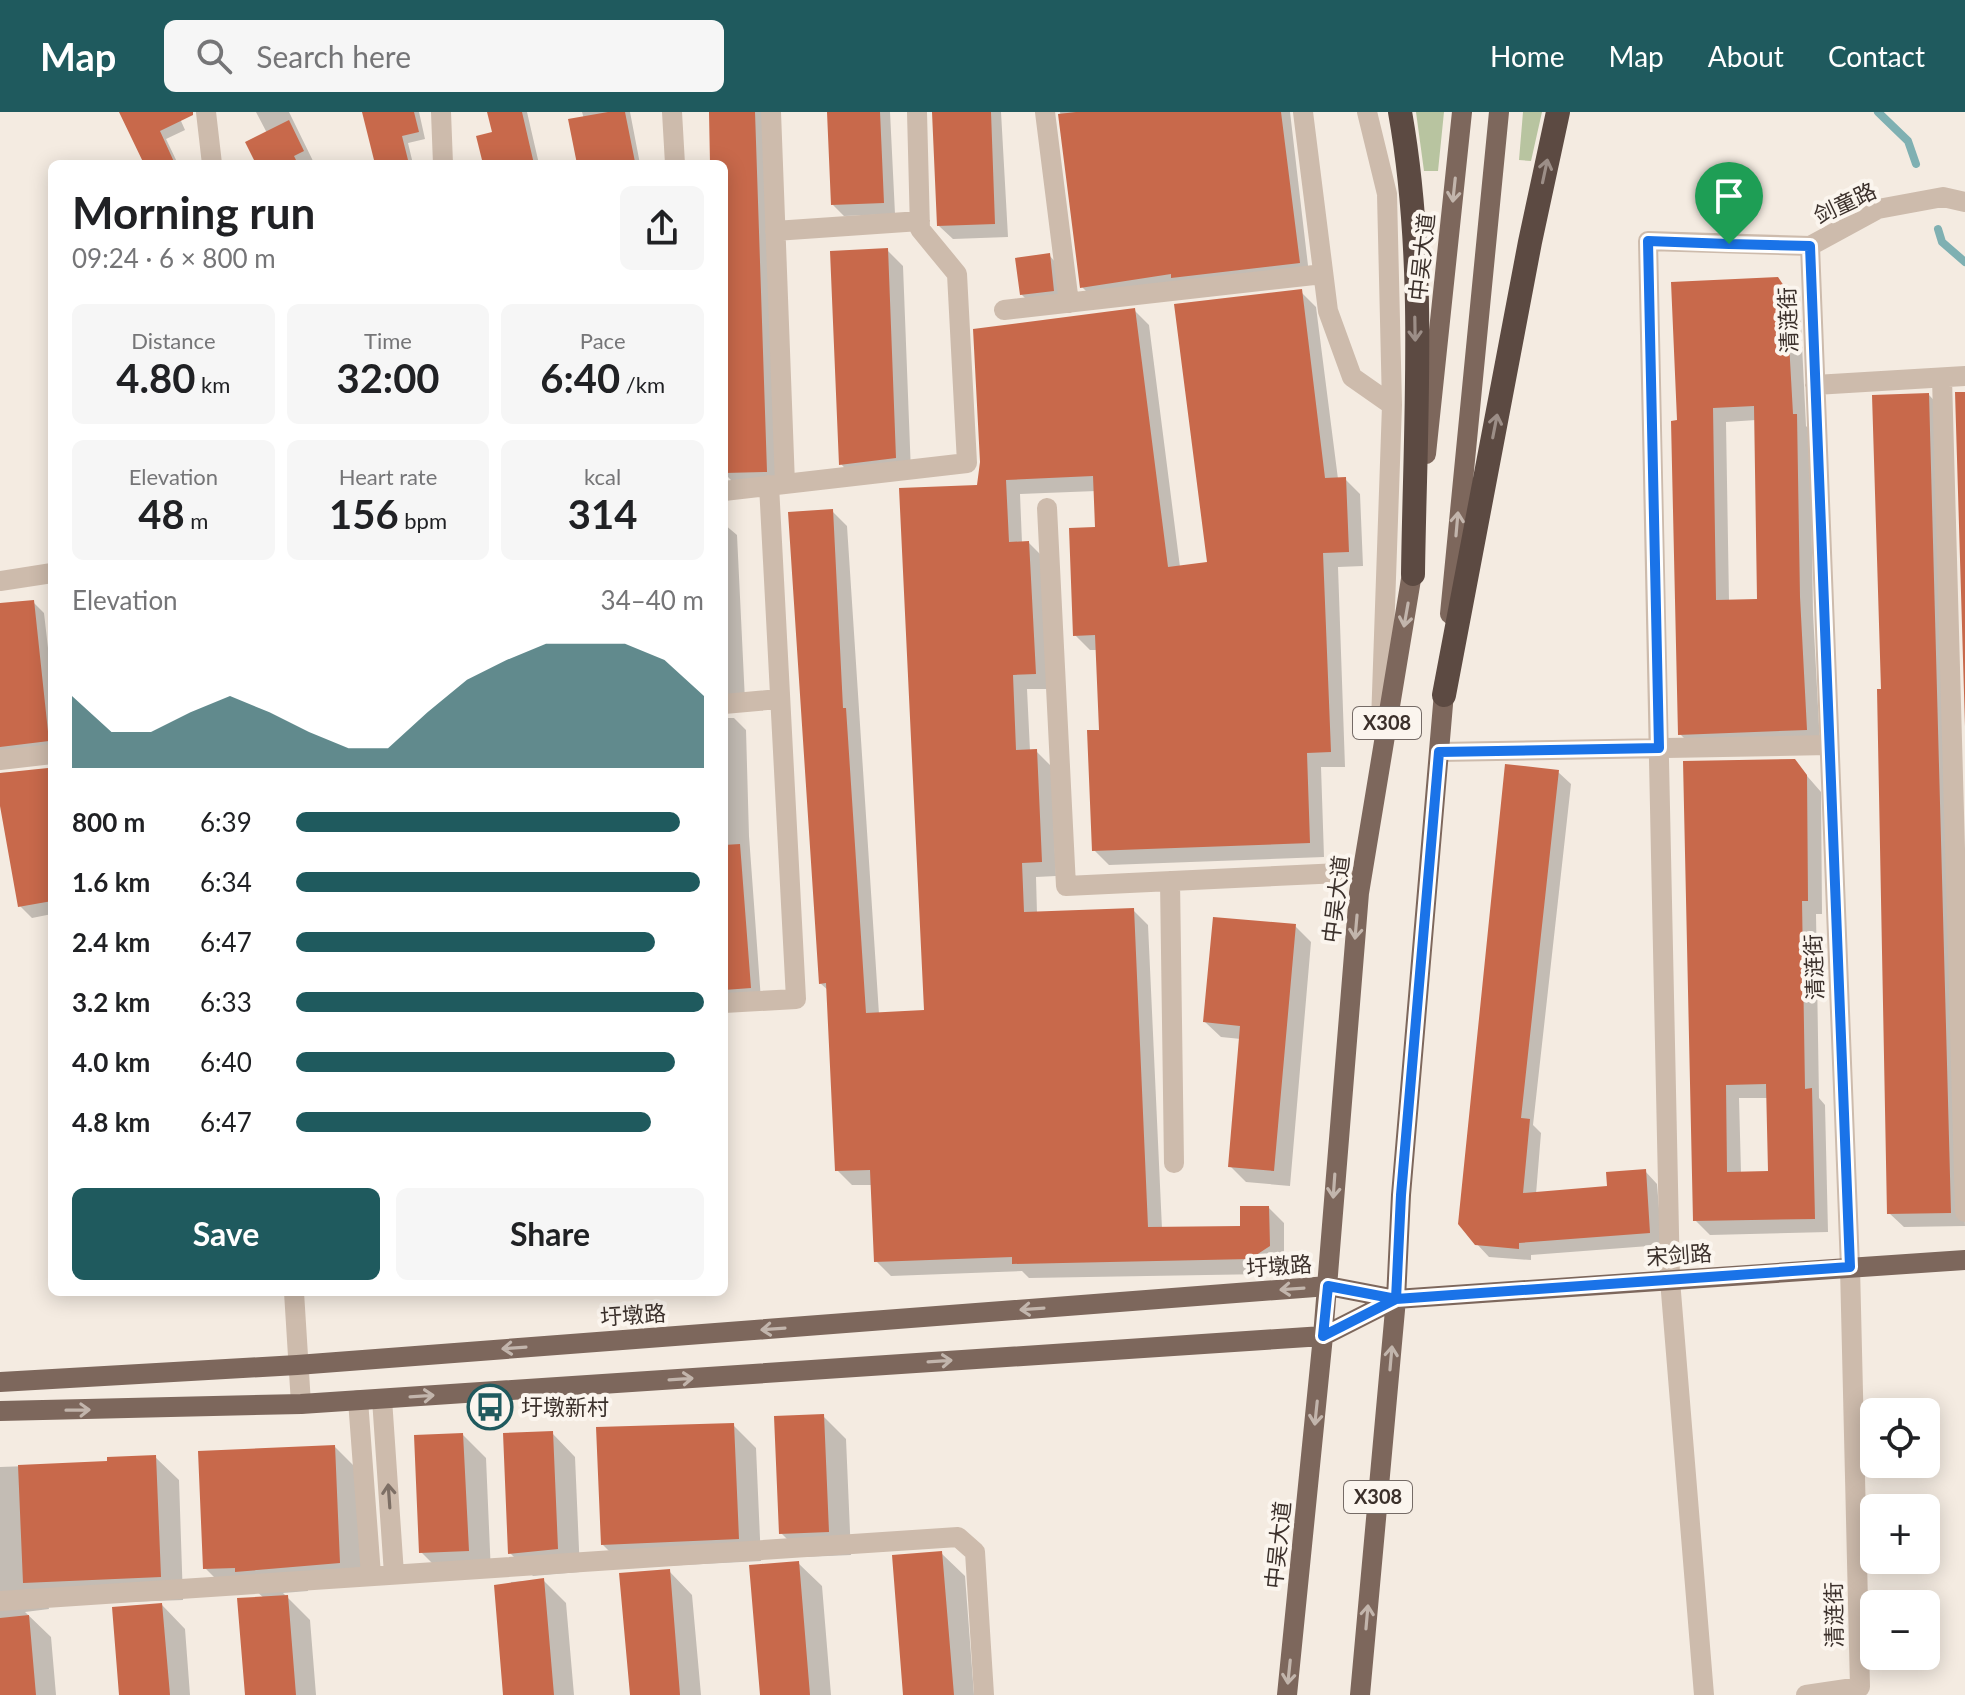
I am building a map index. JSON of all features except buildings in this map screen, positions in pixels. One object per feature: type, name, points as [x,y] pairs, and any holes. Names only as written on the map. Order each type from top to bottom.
[{"type":"highway","points":[[1400,112],[1409,164],[1414,247],[1413,574]]},
{"type":"highway","points":[[1444,695],[1530,242],[1558,112]]},
{"type":"main road","name":"中吴大道","points":[[1287,1695],[1328,1286],[1362,872],[1413,574],[1462,112]]},
{"type":"main road","name":"X308","points":[[1360,1695],[1396,1299],[1401,1195],[1457,518],[1499,112]]},
{"type":"main road","name":"宋剑路","points":[[1396,1299],[1965,1260]]},
{"type":"main road","name":"圩墩路","points":[[0,1382],[297,1365],[1328,1286],[1396,1299]]},
{"type":"main road","points":[[0,1411],[301,1404],[1323,1336],[1396,1299]]},
{"type":"street","points":[[206,112],[212,160]]},
{"type":"street","points":[[441,112],[443,160]]},
{"type":"street","points":[[672,112],[675,160]]},
{"type":"street","points":[[728,1003],[796,999],[779,699],[771,112]]},
{"type":"street","points":[[728,490],[967,463],[957,274],[920,229],[917,112]]},
{"type":"street","points":[[1045,112],[1069,303]]},
{"type":"street","points":[[1303,112],[1328,311],[1352,377],[1392,405]]},
{"type":"street","points":[[1367,112],[1387,194],[1392,405],[1379,770]]},
{"type":"street","name":"剑童路","points":[[1659,748],[1648,241],[1810,246],[1878,209],[1943,197],[1965,202]]},
{"type":"street","points":[[775,231],[920,221]]},
{"type":"street","name":"清涟街","points":[[1806,1695],[1860,1687],[1850,1267],[1810,246]]},
{"type":"street","points":[[1004,310],[1323,274]]},
{"type":"street","points":[[1815,385],[1965,376]]},
{"type":"street","points":[[1942,378],[1965,1212]]},
{"type":"street","points":[[1047,508],[1066,886],[1362,872]]},
{"type":"street","points":[[0,581],[48,574]]},
{"type":"street","points":[[728,704],[779,699]]},
{"type":"street","points":[[1439,752],[1829,745]]},
{"type":"street","points":[[1659,748],[1670,1280],[1704,1695]]},
{"type":"street","points":[[0,760],[48,754]]},
{"type":"street","points":[[1170,881],[1174,1163]]},
{"type":"street","points":[[294,1296],[301,1404]]},
{"type":"street","points":[[382,1399],[394,1574]]},
{"type":"street","points":[[358,1400],[371,1575]]},
{"type":"street","points":[[0,1601],[958,1537],[975,1552],[984,1695]]},
{"type":"green space","points":[[1416,112],[1444,112],[1438,171],[1424,171]]},
{"type":"green space","points":[[1523,112],[1542,112],[1531,161],[1519,160]]},
{"type":"waterway","points":[[1878,112],[1908,141],[1916,164]]},
{"type":"waterway","points":[[1938,229],[1942,242],[1965,262]]},
{"type":"place","name":"圩墩新村","points":[[490,1407]]},
{"type":"route","points":[[1729,244],[1648,241],[1659,748],[1439,752],[1401,1195],[1396,1299],[1328,1286],[1323,1336],[1396,1299],[1850,1267],[1810,246],[1729,244]]}]
